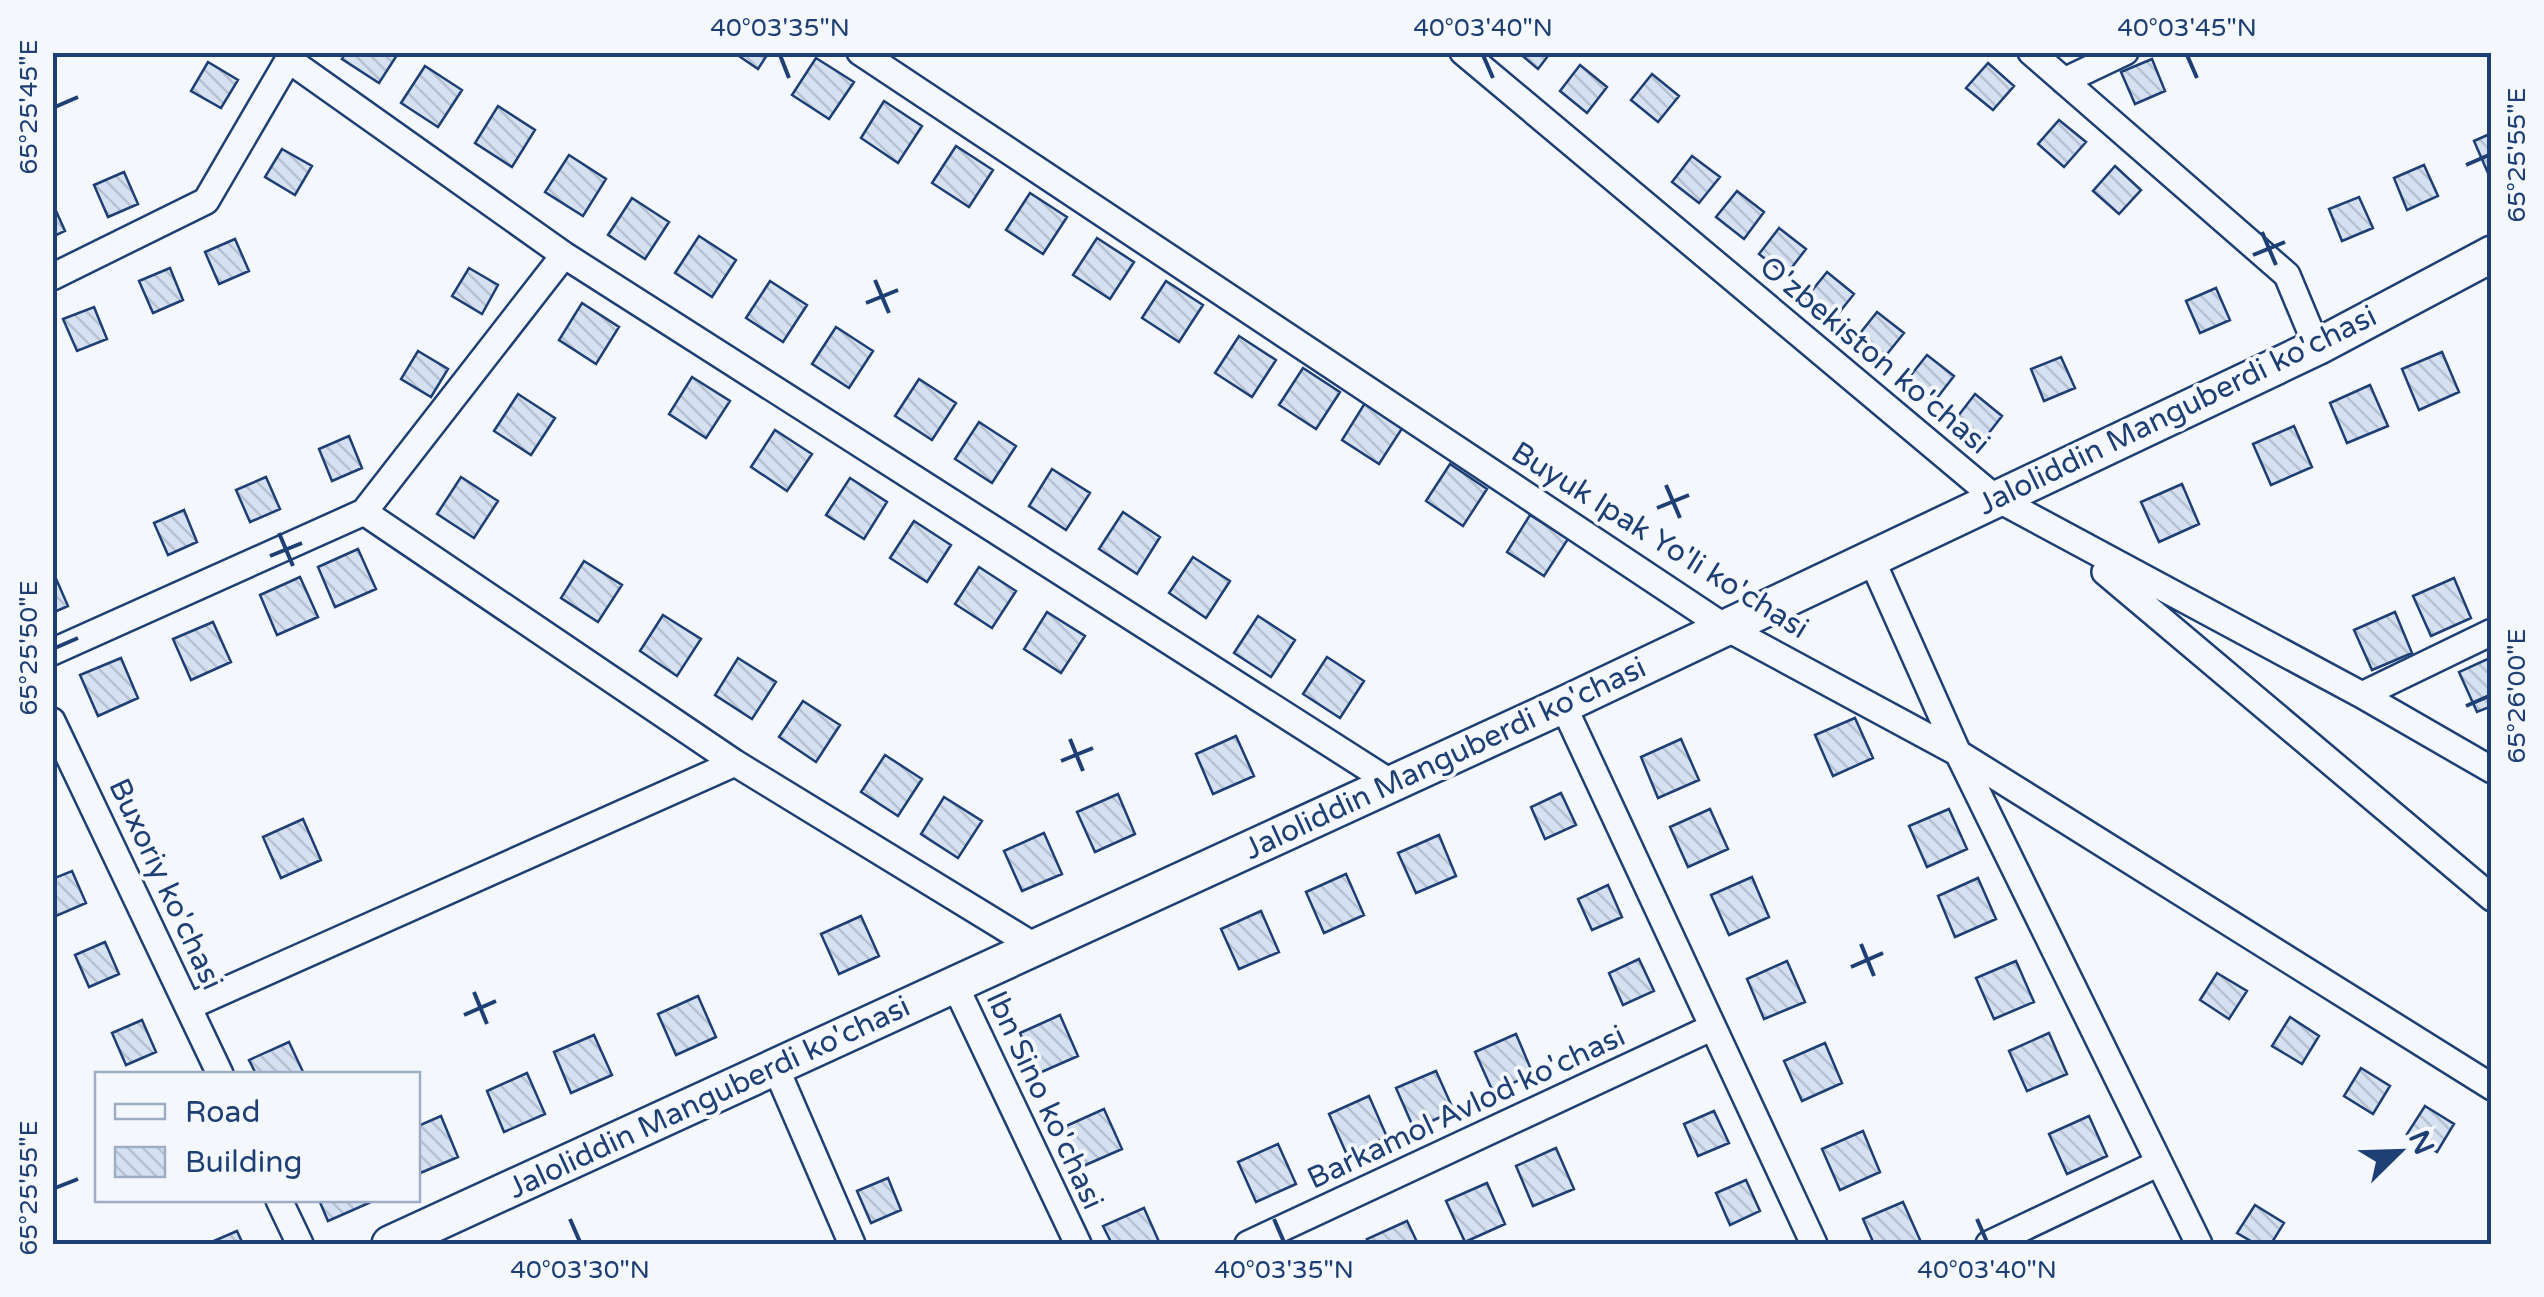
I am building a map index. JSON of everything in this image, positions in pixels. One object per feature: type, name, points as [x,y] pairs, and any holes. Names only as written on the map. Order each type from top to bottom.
[{"type":"street","name":"Buyuk Ipak Yo'li ko'chasi","points":[[860,52],[1724,626],[1958,753],[2492,1087]]},
{"type":"street","name":"O'zbekiston ko'chasi","points":[[1463,52],[1994,498],[2362,694],[2492,770]]},
{"type":"street","points":[[2032,52],[2287,275],[2318,346]]},
{"type":"street","points":[[2064,81],[2125,52]]},
{"type":"street","points":[[52,277],[206,201],[291,56],[564,255],[1390,782]]},
{"type":"street","name":"Jaloliddin Manguberdi ko'chasi","points":[[408,1241],[954,983],[1039,948],[1390,782],[1563,706],[2318,346],[2492,254]]},
{"type":"street","points":[[52,652],[364,512],[564,255]]},
{"type":"street","points":[[364,512],[735,763],[1039,948]]},
{"type":"street","points":[[2067,540],[2492,898]]},
{"type":"street","points":[[1871,558],[1958,753],[2198,1244]]},
{"type":"street","points":[[2362,694],[2492,632]]},
{"type":"street","points":[[1563,706],[1814,1244]]},
{"type":"street","name":"Buxoriy ko'chasi","points":[[52,721],[219,1072]]},
{"type":"street","points":[[188,1008],[735,763]]},
{"type":"street","name":"Ibn Sino ko'chasi","points":[[954,983],[1078,1244]]},
{"type":"street","name":"Barkamol Avlod ko'chasi","points":[[1248,1244],[1711,1028]]},
{"type":"street","points":[[776,1066],[852,1244]]},
{"type":"street","points":[[1988,1244],[2159,1163]]},
{"type":"street","points":[[280,1202],[300,1244]]},
{"type":"building","points":[[346,52],[399,52],[379,83],[342,59]]},
{"type":"building","points":[[733,52],[769,52],[758,69]]},
{"type":"building","points":[[1518,52],[1551,52],[1538,69]]},
{"type":"building","points":[[816,58],[854,82],[829,119],[792,95]]},
{"type":"building","points":[[2152,59],[2165,91],[2135,104],[2121,72]]},
{"type":"building","points":[[208,62],[238,80],[221,108],[191,91]]},
{"type":"building","points":[[1988,63],[2014,86],[1993,110],[1966,88]]},
{"type":"building","points":[[1580,65],[1607,87],[1587,113],[1560,91]]},
{"type":"building","points":[[425,66],[462,90],[438,127],[401,103]]},
{"type":"building","points":[[1652,74],[1679,96],[1658,122],[1631,100]]},
{"type":"building","points":[[884,101],[922,126],[898,163],[861,138]]},
{"type":"building","points":[[498,106],[535,130],[512,167],[475,143]]},
{"type":"building","points":[[2059,120],[2086,142],[2064,167],[2038,144]]},
{"type":"building","points":[[2492,133],[2492,171],[2488,173],[2474,141]]},
{"type":"building","points":[[956,146],[993,170],[969,207],[932,183]]},
{"type":"building","points":[[282,149],[312,166],[295,195],[265,177]]},
{"type":"building","points":[[569,155],[606,179],[583,216],[545,192]]},
{"type":"building","points":[[1692,156],[1720,177],[1699,203],[1672,182]]},
{"type":"building","points":[[2424,165],[2438,196],[2407,210],[2394,178]]},
{"type":"building","points":[[2115,166],[2141,190],[2119,214],[2093,191]]},
{"type":"building","points":[[124,172],[138,204],[108,217],[94,185]]},
{"type":"building","points":[[1737,191],[1764,212],[1744,239],[1716,217]]},
{"type":"building","points":[[1030,193],[1067,217],[1043,254],[1006,230]]},
{"type":"building","points":[[2359,197],[2373,228],[2342,241],[2329,209]]},
{"type":"building","points":[[632,198],[669,222],[645,259],[608,235]]},
{"type":"building","points":[[52,202],[65,231],[52,237]]},
{"type":"building","points":[[1779,228],[1806,249],[1786,275],[1759,254]]},
{"type":"building","points":[[699,236],[736,260],[712,297],[675,273]]},
{"type":"building","points":[[1097,238],[1134,262],[1110,299],[1073,275]]},
{"type":"building","points":[[235,239],[249,271],[219,284],[205,252]]},
{"type":"building","points":[[170,268],[183,300],[153,313],[139,281]]},
{"type":"building","points":[[469,268],[498,285],[482,314],[452,296]]},
{"type":"building","points":[[1827,272],[1854,294],[1834,319],[1806,298]]},
{"type":"building","points":[[770,281],[807,305],[783,342],[746,318]]},
{"type":"building","points":[[1166,281],[1203,305],[1179,342],[1142,318]]},
{"type":"building","points":[[2216,288],[2230,320],[2200,333],[2186,301]]},
{"type":"building","points":[[582,303],[619,327],[596,364],[559,340]]},
{"type":"building","points":[[94,307],[107,339],[77,351],[63,319]]},
{"type":"building","points":[[1877,312],[1904,333],[1883,359],[1857,337]]},
{"type":"building","points":[[836,327],[873,351],[849,388],[812,364]]},
{"type":"building","points":[[1239,336],[1276,360],[1252,397],[1215,373]]},
{"type":"building","points":[[418,351],[448,369],[431,397],[401,379]]},
{"type":"building","points":[[2442,352],[2459,392],[2419,410],[2402,369]]},
{"type":"building","points":[[1927,355],[1954,376],[1934,402],[1907,380]]},
{"type":"building","points":[[2061,357],[2075,388],[2044,401],[2031,369]]},
{"type":"building","points":[[1303,368],[1340,392],[1316,429],[1279,405]]},
{"type":"building","points":[[692,377],[730,401],[706,438],[669,414]]},
{"type":"building","points":[[919,379],[956,403],[932,440],[895,416]]},
{"type":"building","points":[[2370,385],[2388,426],[2347,443],[2330,403]]},
{"type":"building","points":[[518,394],[555,418],[531,455],[494,431]]},
{"type":"building","points":[[1975,394],[2002,416],[1982,442],[1955,420]]},
{"type":"building","points":[[1365,403],[1403,427],[1379,464],[1342,440]]},
{"type":"building","points":[[979,422],[1016,446],[992,483],[955,459]]},
{"type":"building","points":[[2294,426],[2312,467],[2271,485],[2253,444]]},
{"type":"building","points":[[775,430],[812,454],[787,491],[751,467]]},
{"type":"building","points":[[349,436],[362,468],[332,481],[319,449]]},
{"type":"building","points":[[1450,464],[1487,489],[1463,526],[1426,501]]},
{"type":"building","points":[[1052,469],[1090,493],[1066,530],[1029,506]]},
{"type":"building","points":[[266,477],[280,509],[250,522],[236,490]]},
{"type":"building","points":[[461,477],[498,501],[474,538],[437,514]]},
{"type":"building","points":[[850,478],[887,502],[864,539],[826,515]]},
{"type":"building","points":[[2182,484],[2199,524],[2159,542],[2141,502]]},
{"type":"building","points":[[184,510],[197,542],[168,555],[154,523]]},
{"type":"building","points":[[1123,512],[1160,537],[1137,574],[1099,549]]},
{"type":"building","points":[[1530,515],[1568,539],[1544,576],[1507,552]]},
{"type":"building","points":[[914,521],[951,545],[927,582],[890,558]]},
{"type":"building","points":[[358,549],[376,589],[335,607],[318,567]]},
{"type":"building","points":[[1193,557],[1230,581],[1206,618],[1169,593]]},
{"type":"building","points":[[584,561],[622,585],[598,622],[561,598]]},
{"type":"building","points":[[979,567],[1016,591],[992,628],[955,604]]},
{"type":"building","points":[[52,575],[68,606],[52,613]]},
{"type":"building","points":[[300,577],[318,617],[277,635],[260,595]]},
{"type":"building","points":[[2454,578],[2471,618],[2431,636],[2413,596]]},
{"type":"building","points":[[1047,612],[1085,636],[1061,673],[1024,649]]},
{"type":"building","points":[[2395,612],[2412,653],[2372,670],[2354,630]]},
{"type":"building","points":[[663,615],[701,639],[677,676],[640,651]]},
{"type":"building","points":[[1258,616],[1295,640],[1271,677],[1234,653]]},
{"type":"building","points":[[213,622],[231,662],[191,680],[173,639]]},
{"type":"building","points":[[1327,657],[1364,681],[1340,718],[1303,694]]},
{"type":"building","points":[[2492,657],[2492,706],[2477,712],[2459,672]]},
{"type":"building","points":[[121,658],[138,698],[98,716],[80,675]]},
{"type":"building","points":[[738,658],[776,682],[752,719],[715,695]]},
{"type":"building","points":[[803,701],[840,725],[816,762],[779,737]]},
{"type":"building","points":[[1855,718],[1873,758],[1833,776],[1815,735]]},
{"type":"building","points":[[1236,736],[1254,776],[1213,794],[1196,754]]},
{"type":"building","points":[[1681,739],[1699,780],[1658,798],[1641,757]]},
{"type":"building","points":[[885,755],[922,779],[898,816],[861,792]]},
{"type":"building","points":[[1561,793],[1576,825],[1545,839],[1531,807]]},
{"type":"building","points":[[1118,794],[1135,834],[1095,852],[1077,812]]},
{"type":"building","points":[[944,797],[982,821],[958,858],[921,834]]},
{"type":"building","points":[[1710,809],[1728,849],[1688,867],[1670,827]]},
{"type":"building","points":[[1949,809],[1967,849],[1927,867],[1909,826]]},
{"type":"building","points":[[303,819],[321,860],[281,878],[263,837]]},
{"type":"building","points":[[1044,833],[1062,874],[1022,891],[1004,851]]},
{"type":"building","points":[[1439,835],[1456,876],[1416,893],[1398,853]]},
{"type":"building","points":[[72,871],[86,903],[56,916],[52,879]]},
{"type":"building","points":[[1346,874],[1364,915],[1324,933],[1306,892]]},
{"type":"building","points":[[1752,877],[1769,917],[1729,935],[1711,895]]},
{"type":"building","points":[[1978,878],[1996,919],[1955,937],[1938,896]]},
{"type":"building","points":[[1608,885],[1622,917],[1592,930],[1578,899]]},
{"type":"building","points":[[1261,911],[1279,952],[1239,969],[1221,929]]},
{"type":"building","points":[[861,916],[879,956],[839,974],[821,934]]},
{"type":"building","points":[[105,942],[119,974],[89,987],[75,955]]},
{"type":"building","points":[[1639,959],[1654,991],[1623,1005],[1609,973]]},
{"type":"building","points":[[1787,961],[1805,1002],[1764,1019],[1747,979]]},
{"type":"building","points":[[2016,961],[2034,1002],[1994,1019],[1976,978]]},
{"type":"building","points":[[2217,973],[2247,991],[2229,1019],[2200,1000]]},
{"type":"building","points":[[698,996],[716,1037],[676,1055],[658,1014]]},
{"type":"building","points":[[1060,1015],[1078,1056],[1037,1074],[1020,1033]]},
{"type":"building","points":[[2290,1017],[2319,1036],[2302,1064],[2272,1046]]},
{"type":"building","points":[[142,1020],[156,1052],[126,1065],[112,1033]]},
{"type":"building","points":[[2049,1033],[2067,1074],[2027,1091],[2009,1051]]},
{"type":"building","points":[[1516,1034],[1533,1074],[1493,1092],[1475,1052]]},
{"type":"building","points":[[594,1035],[612,1075],[571,1093],[554,1052]]},
{"type":"building","points":[[289,1042],[303,1072],[255,1072],[249,1060]]},
{"type":"building","points":[[1825,1043],[1842,1083],[1802,1101],[1784,1061]]},
{"type":"building","points":[[2361,1068],[2390,1086],[2373,1114],[2344,1096]]},
{"type":"building","points":[[1436,1071],[1454,1111],[1414,1129],[1396,1088]]},
{"type":"building","points":[[527,1073],[545,1114],[504,1132],[487,1091]]},
{"type":"building","points":[[1369,1096],[1387,1137],[1347,1155],[1329,1114]]},
{"type":"building","points":[[2425,1106],[2454,1124],[2437,1152],[2407,1134]]},
{"type":"building","points":[[1104,1109],[1122,1149],[1081,1167],[1064,1127]]},
{"type":"building","points":[[1714,1111],[1729,1143],[1698,1156],[1684,1124]]},
{"type":"building","points":[[441,1116],[458,1157],[420,1173],[420,1125]]},
{"type":"building","points":[[2089,1116],[2107,1156],[2067,1174],[2049,1134]]},
{"type":"building","points":[[1863,1131],[1880,1172],[1840,1190],[1822,1149]]},
{"type":"building","points":[[1278,1144],[1296,1184],[1256,1202],[1238,1162]]},
{"type":"building","points":[[1556,1148],[1574,1189],[1533,1206],[1516,1166]]},
{"type":"building","points":[[888,1178],[901,1210],[871,1223],[857,1191]]},
{"type":"building","points":[[1746,1180],[1760,1211],[1730,1225],[1716,1193]]},
{"type":"building","points":[[1487,1183],[1505,1224],[1465,1242],[1446,1201]]},
{"type":"building","points":[[320,1202],[369,1203],[328,1221]]},
{"type":"building","points":[[1903,1202],[1921,1242],[1874,1244],[1863,1219]]},
{"type":"building","points":[[2255,1205],[2284,1223],[2271,1244],[2256,1244],[2237,1233]]},
{"type":"building","points":[[1144,1208],[1160,1244],[1112,1244],[1103,1226]]},
{"type":"building","points":[[1407,1221],[1418,1244],[1370,1244],[1367,1239]]},
{"type":"building","points":[[237,1231],[243,1244],[207,1244]]}]
